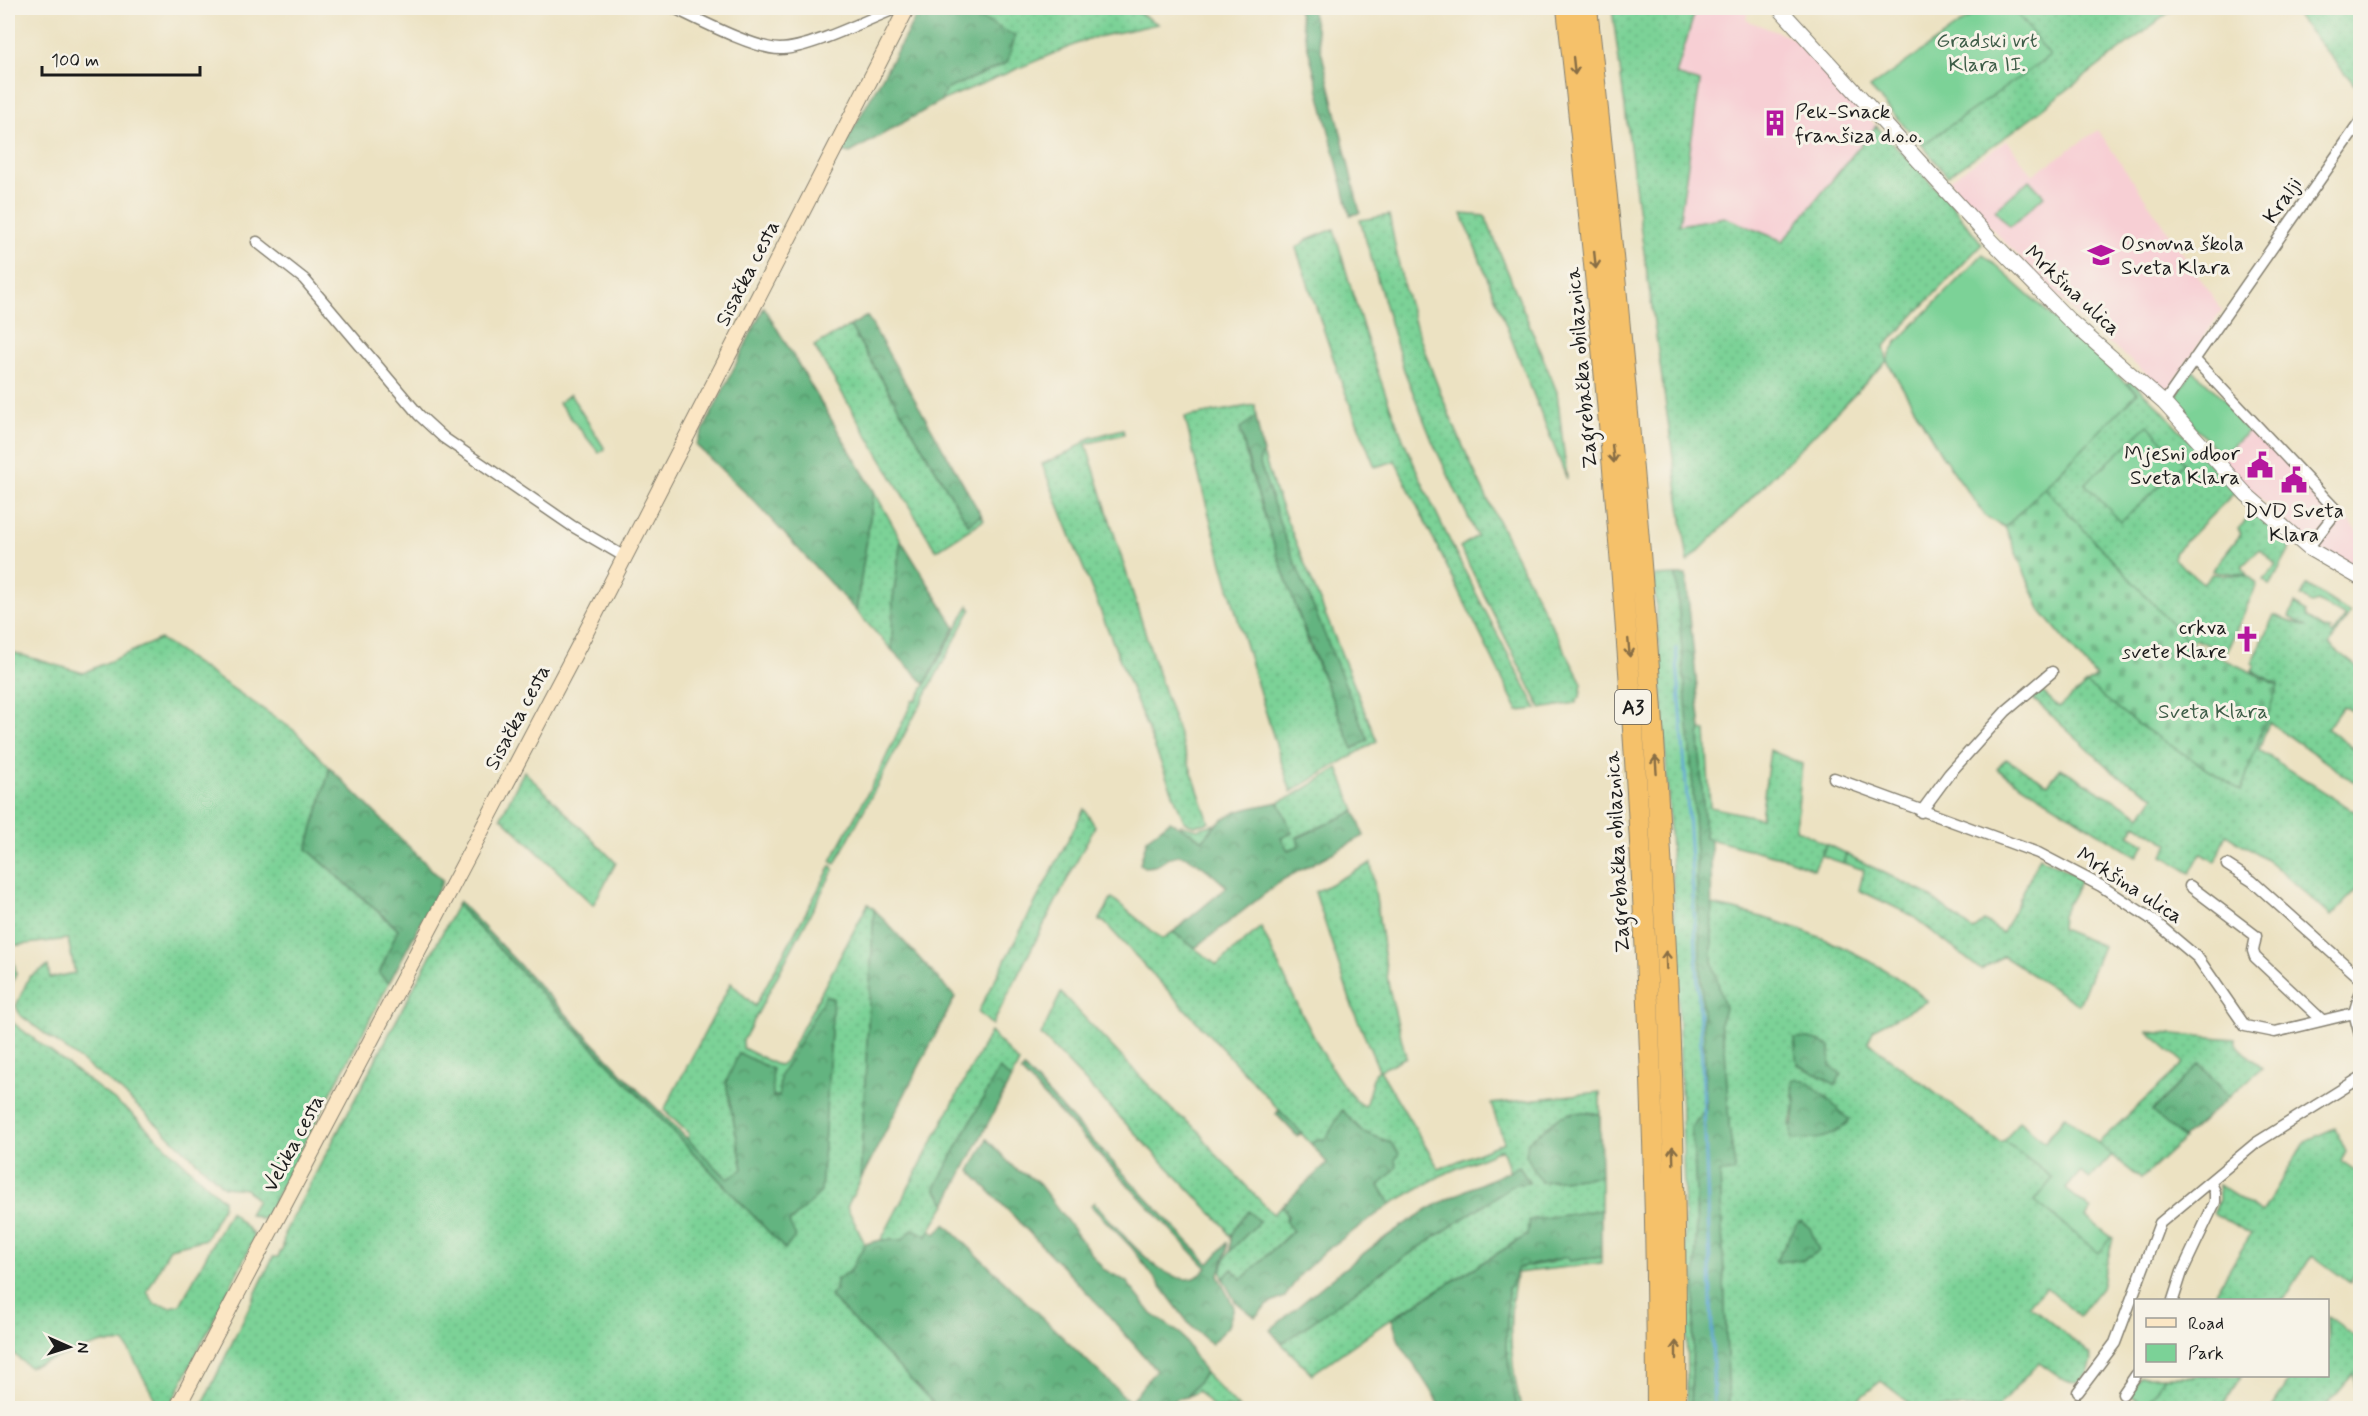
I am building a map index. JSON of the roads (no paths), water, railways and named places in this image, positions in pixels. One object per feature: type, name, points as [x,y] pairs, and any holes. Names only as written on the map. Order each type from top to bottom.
[{"type":"highway","name":"Zagrebačka obilaznica","points":[[1567,8],[1612,441],[1633,700],[1651,1077],[1657,1408]]},
{"type":"highway","name":"Zagrebačka obilaznica","points":[[1587,8],[1633,451],[1650,676],[1663,884],[1671,1075],[1676,1408]]},
{"type":"main road","name":"Sisačka cesta","points":[[446,897],[625,557],[908,8]]},
{"type":"main road","name":"Velika cesta","points":[[177,1408],[446,897]]},
{"type":"street","points":[[674,8],[763,46],[781,49],[815,40],[897,8]]},
{"type":"street","name":"Mrkšina ulica","points":[[1779,8],[1990,240],[2069,320],[2164,403],[2247,495],[2308,548],[2361,578]]},
{"type":"street","name":"Kralji","points":[[2164,403],[2361,122]]},
{"type":"street","points":[[256,242],[304,279],[419,415],[444,438],[572,526],[625,557]]},
{"type":"street","points":[[2194,359],[2337,511],[2308,548]]},
{"type":"street","points":[[1921,812],[1949,774],[2006,711],[2052,672]]},
{"type":"street","name":"Mrkšina ulica","points":[[1834,778],[1921,812],[2038,853],[2101,886],[2154,920],[2198,958],[2245,1026],[2275,1032],[2354,1013]]},
{"type":"street","points":[[2227,865],[2252,882],[2303,925],[2361,978]]},
{"type":"street","points":[[2190,886],[2256,936],[2253,951],[2255,957],[2322,1020]]},
{"type":"street","points":[[2361,994],[2354,1013],[2361,1035]]},
{"type":"street","points":[[2078,1392],[2115,1343],[2160,1223],[2211,1183],[2256,1143],[2361,1078]]},
{"type":"street","points":[[2173,1299],[2182,1272],[2215,1202],[2215,1192],[2211,1183]]},
{"type":"street","points":[[2123,1394],[2135,1377]]},
{"type":"waterway","points":[[1676,648],[1690,838],[1700,1028],[1714,1408]]},
{"type":"place","name":"Pek-Snack franšiza d.o.o.","points":[[1775,123]]},
{"type":"place","name":"Osnovna škola Sveta Klara","points":[[2101,255]]},
{"type":"place","name":"Mjesni odbor Sveta Klara","points":[[2260,465]]},
{"type":"place","name":"DVD Sveta Klara","points":[[2294,480]]},
{"type":"place","name":"crkva svete Klare","points":[[2247,639]]},
{"type":"park label","name":"Gradski vrt Klara II.","points":[[1987,52]]},
{"type":"park label","name":"Sveta Klara","points":[[2213,711]]}]
